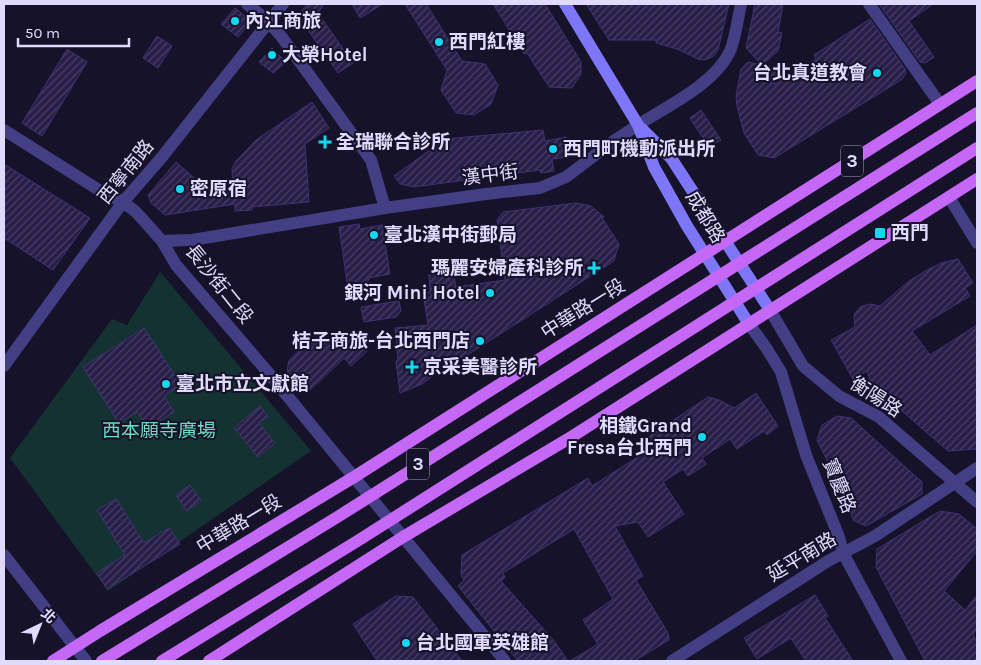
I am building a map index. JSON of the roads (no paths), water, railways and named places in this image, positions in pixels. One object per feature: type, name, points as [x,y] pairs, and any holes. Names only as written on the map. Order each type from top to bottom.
[{"type":"main road","name":"成都路","points":[[565,4],[638,125],[654,167],[687,226],[749,324]]},
{"type":"main road","name":"中華路一段","points":[[53,661],[354,477],[977,81]]},
{"type":"main road","name":"3","points":[[102,661],[370,496],[977,113]]},
{"type":"main road","name":"成都路","points":[[638,125],[671,158],[770,310]]},
{"type":"main road","name":"3","points":[[162,661],[343,550],[389,519],[977,148]]},
{"type":"main road","points":[[209,661],[403,537],[568,439],[977,179]]},
{"type":"street","points":[[247,4],[268,21],[281,36],[371,160],[385,208]]},
{"type":"street","name":"西寧南路","points":[[4,366],[112,220],[123,202],[162,157],[283,4]]},
{"type":"street","name":"漢中街","points":[[162,240],[192,240],[385,208],[540,188],[566,177],[615,140],[706,80],[721,65],[730,52],[741,4]]},
{"type":"street","points":[[869,4],[940,104]]},
{"type":"street","name":"長沙街二段","points":[[4,130],[102,192],[123,202],[136,212],[162,240],[176,265],[266,370],[505,661]]},
{"type":"street","points":[[949,197],[977,243]]},
{"type":"street","name":"衡陽路","points":[[770,310],[803,366],[840,396],[880,417],[977,502]]},
{"type":"street","name":"寶慶路","points":[[749,324],[768,349],[781,372],[806,455],[840,537],[844,553],[901,661]]},
{"type":"street","name":"延平南路","points":[[672,661],[828,561],[875,536],[977,468]]},
{"type":"street","points":[[4,555],[74,648],[86,661]]},
{"type":"place","name":"內江商旅","points":[[235,21]]},
{"type":"place","name":"西門紅樓","points":[[439,42]]},
{"type":"place","name":"大榮Hotel","points":[[272,55]]},
{"type":"place","name":"台北真道教會","points":[[877,73]]},
{"type":"place","name":"全瑞聯合診所","points":[[325,142]]},
{"type":"place","name":"西門町機動派出所","points":[[553,149]]},
{"type":"place","name":"密原宿","points":[[180,189]]},
{"type":"place","name":"西門","points":[[880,233]]},
{"type":"place","name":"臺北漢中街郵局","points":[[374,235]]},
{"type":"place","name":"瑪麗安婦產科診所","points":[[594,268]]},
{"type":"place","name":"銀河 Mini Hotel","points":[[490,293]]},
{"type":"place","name":"桔子商旅-台北西門店","points":[[480,341]]},
{"type":"place","name":"京采美醫診所","points":[[412,367]]},
{"type":"place","name":"臺北市立文獻館","points":[[166,384]]},
{"type":"place","name":"相鐵Grand Fresa台北西門","points":[[702,437]]},
{"type":"place","name":"台北國軍英雄館","points":[[406,643]]},
{"type":"park label","name":"西本願寺廣場","points":[[159,431]]}]
